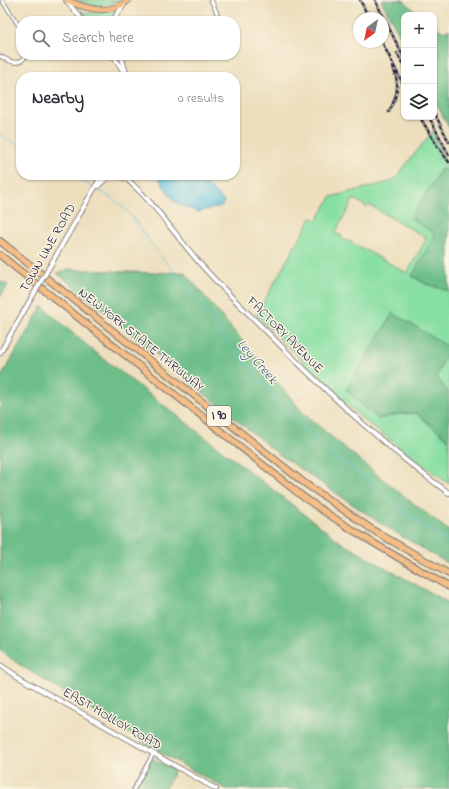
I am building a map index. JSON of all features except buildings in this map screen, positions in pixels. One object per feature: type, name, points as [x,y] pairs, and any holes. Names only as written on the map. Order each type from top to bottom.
[{"type":"highway","name":"NEW YORK STATE THRUWAY","points":[[0,241],[303,482],[376,532],[449,574]]},
{"type":"highway","name":"NEW YORK STATE THRUWAY","points":[[0,255],[302,496],[370,542],[449,587]]},
{"type":"main road","points":[[67,0],[82,7],[100,10],[114,7],[128,1]]},
{"type":"street","points":[[2,0],[16,21]]},
{"type":"street","points":[[67,0],[79,16]]},
{"type":"street","points":[[211,0],[217,13]]},
{"type":"street","points":[[116,16],[128,1]]},
{"type":"street","points":[[0,56],[16,63],[23,60]]},
{"type":"street","points":[[116,60],[124,72]]},
{"type":"street","points":[[122,60],[125,72]]},
{"type":"street","name":"FACTORY AVENUE","points":[[129,180],[151,202],[186,248],[208,273],[345,408],[400,457],[449,493]]},
{"type":"street","name":"TOWN LINE ROAD","points":[[0,353],[93,190],[100,182]]},
{"type":"street","name":"EAST MOLLOY ROAD","points":[[0,665],[20,678],[216,789]]},
{"type":"street","points":[[134,789],[153,754]]},
{"type":"green space","points":[[77,0],[120,0],[109,4],[93,5]]},
{"type":"green space","points":[[381,0],[403,0],[416,12],[401,12],[401,37],[389,15],[389,12],[387,12]]},
{"type":"green space","points":[[117,9],[112,16],[83,16],[79,11],[89,13],[107,12]]},
{"type":"green space","points":[[437,28],[444,32],[449,29],[449,128],[437,105]]},
{"type":"green space","points":[[432,132],[449,171],[441,169],[412,218],[436,234],[412,276],[426,284],[449,291],[449,394],[437,377],[378,419],[399,414],[416,413],[449,440],[449,484],[361,418],[256,315],[311,218],[317,220],[331,197],[393,181]],"holes":[[[354,199],[367,207],[369,205],[427,238],[407,273],[349,241],[348,242],[341,238],[342,236],[335,233]]]},
{"type":"green space","points":[[441,169],[449,171],[449,291],[426,284],[412,276],[435,234],[411,218]]},
{"type":"green space","points":[[69,269],[152,273],[184,272],[304,414],[390,485],[449,531],[449,564],[386,527],[277,453],[57,273]]},
{"type":"green space","points":[[0,281],[8,285],[0,297]]},
{"type":"green space","points":[[42,306],[91,349],[343,544],[449,603],[449,789],[226,789],[156,750],[17,663],[0,650],[0,379]]},
{"type":"green space","points":[[393,313],[449,347],[437,377],[449,394],[449,440],[416,413],[399,414],[378,419],[346,390]]},
{"type":"green space","points":[[151,758],[175,770],[165,789],[134,789]]},
{"type":"water","points":[[160,180],[201,180],[224,201],[222,206],[198,212],[177,203]]},
{"type":"waterway","name":"Ley Creek","points":[[0,134],[16,144]]},
{"type":"waterway","name":"Ley Creek","points":[[80,180],[93,187]]},
{"type":"waterway","name":"Ley Creek","points":[[96,189],[118,203],[130,214],[141,228],[145,236],[211,319],[219,333],[299,424],[335,458],[364,476],[400,508],[449,544]]},
{"type":"railway","points":[[360,0],[366,12]]},
{"type":"railway","points":[[375,0],[401,52]]},
{"type":"railway","points":[[385,48],[403,84]]},
{"type":"railway","points":[[397,53],[401,61]]},
{"type":"railway","points":[[389,112],[397,92],[396,75],[391,61]]},
{"type":"railway","points":[[437,118],[449,142]]},
{"type":"railway","points":[[422,120],[437,146],[449,162]]},
{"type":"railway","points":[[431,120],[449,155]]}]
